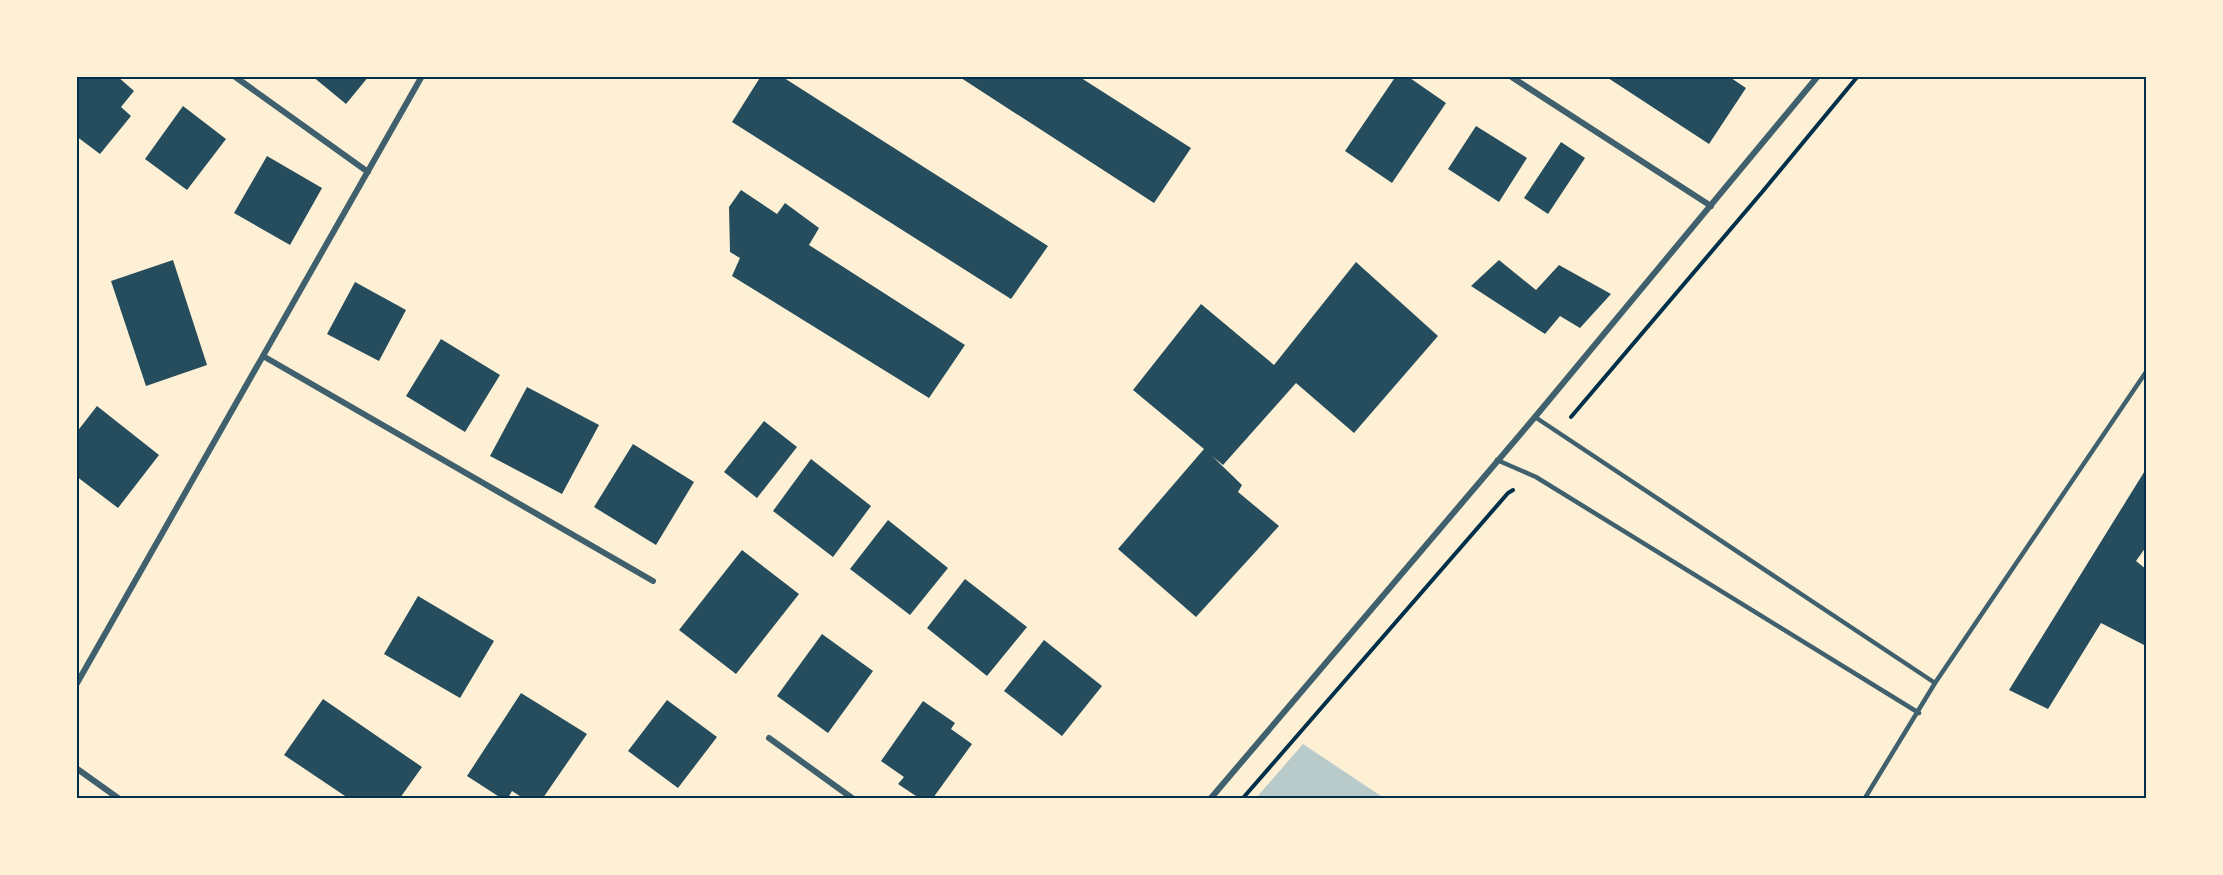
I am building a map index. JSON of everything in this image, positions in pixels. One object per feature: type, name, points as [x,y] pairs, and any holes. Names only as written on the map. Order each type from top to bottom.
[{"type":"street","points":[[234,76],[368,172]]},
{"type":"street","points":[[76,685],[422,76]]},
{"type":"street","points":[[1510,76],[1711,206]]},
{"type":"street","points":[[1210,798],[1534,417],[1818,76]]},
{"type":"street","points":[[263,356],[653,580]]},
{"type":"street","points":[[769,738],[852,798]]},
{"type":"street","points":[[76,768],[118,798]]},
{"type":"lane","points":[[1865,798],[1935,683],[2146,372]]},
{"type":"lane","points":[[1534,417],[1935,683]]},
{"type":"lane","points":[[1497,460],[1536,477],[1918,712]]},
{"type":"shaded area","points":[[1303,744],[1384,798],[1256,798]]},
{"type":"building","points":[[81,76],[117,76],[134,91],[121,107],[131,116],[100,154],[76,136],[76,82]]},
{"type":"building","points":[[312,76],[369,76],[346,104]]},
{"type":"building","points":[[761,76],[781,76],[1048,246],[1011,299],[732,122]]},
{"type":"building","points":[[958,76],[1078,76],[1191,148],[1154,203]]},
{"type":"building","points":[[1396,76],[1407,76],[1446,103],[1392,183],[1345,151]]},
{"type":"building","points":[[1609,76],[1728,76],[1746,88],[1709,144],[1608,78]]},
{"type":"building","points":[[183,106],[226,139],[187,190],[145,159]]},
{"type":"building","points":[[1476,126],[1527,158],[1499,202],[1448,169]]},
{"type":"building","points":[[1561,142],[1585,158],[1548,214],[1524,198]]},
{"type":"building","points":[[267,156],[322,188],[290,245],[234,213]]},
{"type":"building","points":[[741,190],[777,214],[785,203],[819,228],[809,245],[965,345],[929,398],[732,276],[740,258],[730,252],[729,207]]},
{"type":"building","points":[[173,260],[207,365],[146,386],[111,281]]},
{"type":"building","points":[[1499,260],[1536,290],[1559,265],[1611,294],[1580,328],[1560,316],[1545,334],[1471,286]]},
{"type":"building","points":[[1356,262],[1438,336],[1354,433],[1296,383],[1223,465],[1212,456],[1242,485],[1238,492],[1279,526],[1196,617],[1118,549],[1204,449],[1133,390],[1201,304],[1274,365]]},
{"type":"building","points":[[355,282],[406,310],[379,361],[327,334]]},
{"type":"building","points":[[441,339],[500,375],[465,432],[406,396]]},
{"type":"building","points":[[527,387],[599,425],[562,494],[490,456]]},
{"type":"building","points":[[97,406],[159,455],[118,508],[76,476],[76,433]]},
{"type":"building","points":[[764,421],[797,447],[757,498],[724,472]]},
{"type":"building","points":[[633,444],[694,482],[656,545],[594,507]]},
{"type":"building","points":[[811,459],[871,506],[833,557],[773,511]]},
{"type":"building","points":[[2146,469],[2146,547],[2136,561],[2146,569],[2146,646],[2101,623],[2048,709],[2009,690]]},
{"type":"building","points":[[888,520],[948,568],[910,615],[850,569]]},
{"type":"building","points":[[742,550],[799,594],[736,674],[679,630]]},
{"type":"building","points":[[965,579],[1027,627],[987,676],[927,628]]},
{"type":"building","points":[[418,596],[494,641],[460,698],[384,654]]},
{"type":"building","points":[[822,634],[873,671],[828,733],[777,696]]},
{"type":"building","points":[[1044,640],[1102,686],[1062,736],[1004,691]]},
{"type":"building","points":[[521,693],[587,734],[543,798],[523,798],[512,791],[508,798],[501,798],[467,776]]},
{"type":"building","points":[[323,699],[422,767],[400,798],[348,798],[284,755]]},
{"type":"building","points":[[667,700],[717,737],[678,788],[628,751]]},
{"type":"building","points":[[923,701],[955,723],[951,729],[972,744],[933,798],[919,798],[898,784],[904,777],[881,761]]}]
